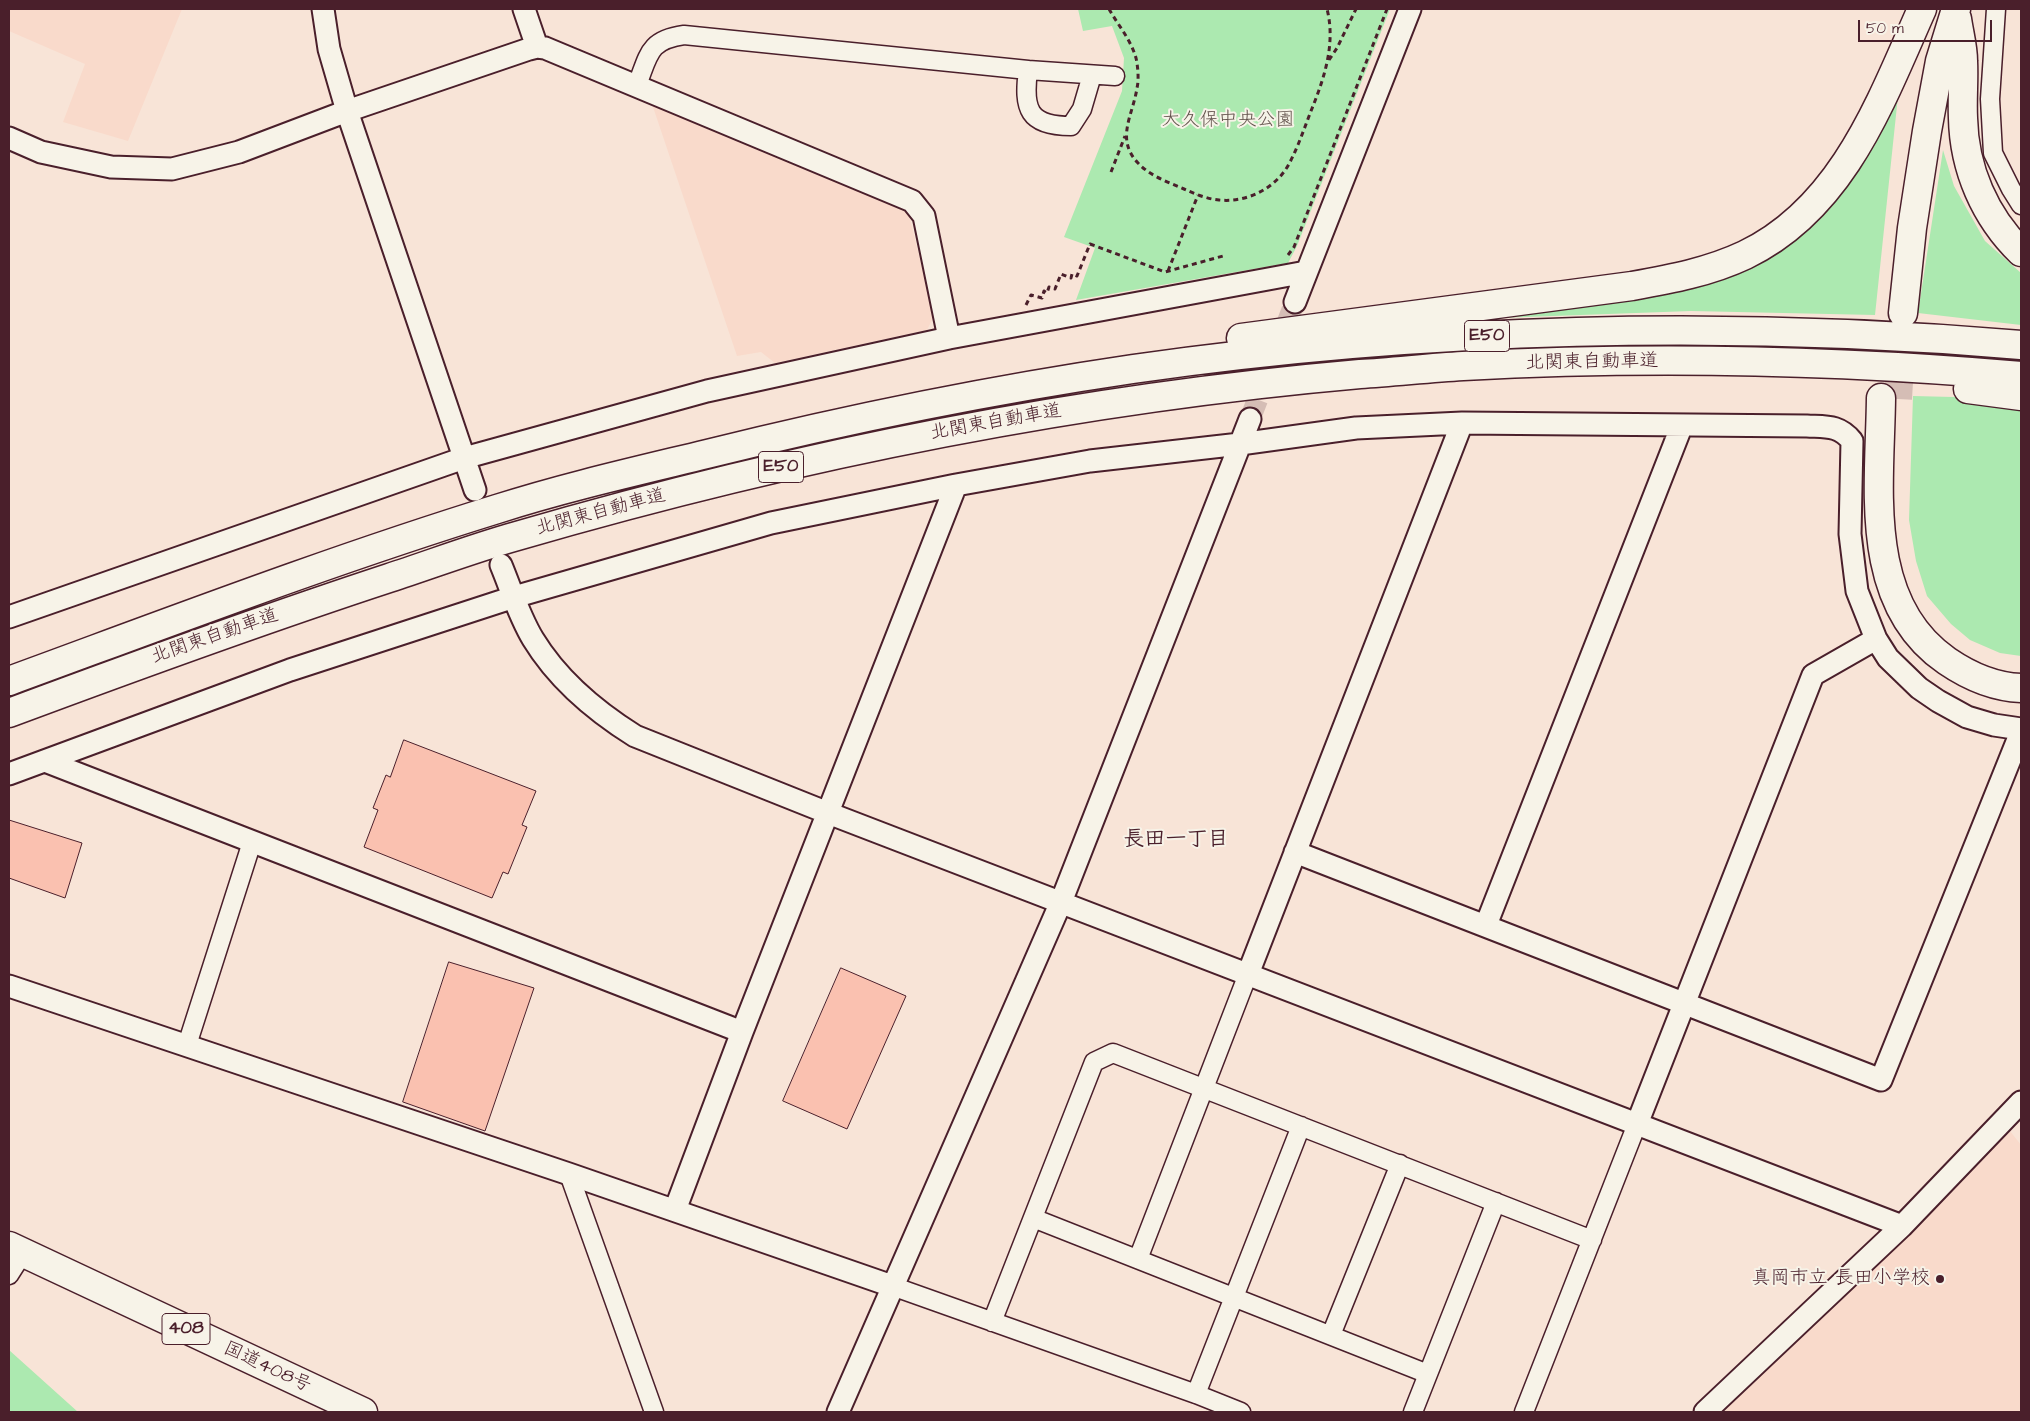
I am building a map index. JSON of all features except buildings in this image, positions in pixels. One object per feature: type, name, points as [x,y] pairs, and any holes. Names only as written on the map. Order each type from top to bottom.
[{"type":"highway","points":[[1923,9],[1924,57],[1899,204],[1895,313],[1912,228],[1940,61],[1956,11]]},
{"type":"highway","points":[[956,399],[1132,356],[1284,331],[1632,286],[1679,278],[1714,268],[1746,254],[1774,237],[1799,218],[1824,193],[1848,160],[1872,120],[1923,9]]},
{"type":"highway","points":[[1956,11],[1963,59],[1963,120],[1967,154],[1975,183],[1989,213],[2010,241],[2021,252]]},
{"type":"highway","name":"北関東自動車道","points":[[9,681],[334,563],[500,508],[819,426],[956,399],[1132,369],[1280,351],[1467,337],[1658,331],[1782,332],[1952,339],[2021,345]]},
{"type":"highway","points":[[1585,362],[1678,376],[1778,375],[1945,386],[2021,396]]},
{"type":"highway","name":"北関東自動車道","points":[[9,713],[175,651],[512,537],[677,492],[967,427],[1136,400],[1275,382],[1460,366],[1585,362],[1782,362],[1949,370],[2021,376]]},
{"type":"highway","points":[[2021,671],[1998,667],[1975,658],[1956,646],[1938,632],[1919,606],[1908,583],[1902,560],[1897,518],[1889,398],[1880,494],[1883,559],[1890,585],[1902,610],[1917,634],[1937,654],[1960,670],[1985,681],[2021,688]]},
{"type":"highway","name":"国道408号","points":[[16,1249],[363,1412]]},
{"type":"street","points":[[323,9],[329,49],[347,111],[475,490]]},
{"type":"street","points":[[524,9],[537,47]]},
{"type":"street","points":[[1295,302],[1410,9]]},
{"type":"street","points":[[1996,9],[1990,99],[1993,153],[2011,190],[2021,205]]},
{"type":"street","points":[[637,85],[654,46],[666,38],[684,35],[1028,70],[1115,76]]},
{"type":"street","points":[[9,138],[41,152],[111,167],[172,169],[238,152],[347,111],[537,47],[545,48],[912,201],[924,216],[949,338]]},
{"type":"street","points":[[1028,70],[1026,93],[1028,107],[1036,120],[1055,126],[1071,126],[1082,109],[1092,75]]},
{"type":"street","points":[[9,617],[464,458],[707,391],[949,338],[1306,272]]},
{"type":"street","points":[[838,1412],[1061,902],[1250,419]]},
{"type":"street","points":[[1138,1259],[1462,423]]},
{"type":"street","points":[[9,774],[290,670],[514,597],[770,523],[956,485],[1090,461],[1240,444],[1356,428],[1462,423],[1832,427],[1845,433],[1852,441],[1850,534],[1857,591],[1876,639],[1888,658],[1920,688],[1938,701],[1967,716],[2021,731],[1881,1080],[1295,852]]},
{"type":"street","points":[[1486,925],[1682,425]]},
{"type":"street","points":[[675,1210],[742,1032],[956,485]]},
{"type":"street","points":[[501,565],[533,638],[557,672],[583,699],[607,718],[635,736],[828,813],[1902,1226]]},
{"type":"street","points":[[1524,1412],[1813,675],[1876,639]]},
{"type":"street","points":[[45,760],[742,1032]]},
{"type":"street","points":[[188,1045],[252,842]]},
{"type":"street","points":[[9,986],[675,1210],[1196,1394],[1242,1412]]},
{"type":"street","points":[[992,1322],[1094,1062],[1113,1053],[1592,1240]]},
{"type":"street","points":[[1705,1412],[1902,1226],[2021,1102]]},
{"type":"street","points":[[1196,1394],[1300,1126]]},
{"type":"street","points":[[1331,1335],[1400,1164]]},
{"type":"street","points":[[569,1174],[654,1412]]},
{"type":"street","points":[[1413,1412],[1496,1202]]},
{"type":"street","points":[[1033,1218],[1428,1374]]},
{"type":"street","points":[[9,1275],[16,1249]]},
{"type":"path","points":[[1109,9],[1126,36],[1136,59],[1138,87],[1126,136],[1111,172]]},
{"type":"path","points":[[1126,136],[1131,153],[1145,170],[1154,176],[1198,195],[1219,200],[1250,197],[1271,186],[1289,165],[1325,76],[1330,35],[1327,9]]},
{"type":"path","points":[[1327,63],[1337,48],[1356,9]]},
{"type":"path","points":[[1286,258],[1294,247],[1387,9]]},
{"type":"path","points":[[1168,272],[1198,195]]},
{"type":"path","points":[[1018,326],[1016,318],[1021,304],[1026,306],[1031,295],[1042,298],[1044,292],[1047,293],[1049,287],[1055,289],[1061,274],[1071,278],[1072,274],[1077,276],[1090,244],[1165,272],[1223,256]]},
{"type":"shaded area","points":[[9,9],[182,9],[128,141],[63,122],[85,64],[9,31]]},
{"type":"shaded area","points":[[652,104],[903,207],[909,215],[934,316],[927,330],[775,363],[761,352],[737,356]]},
{"type":"shaded area","name":"真岡市立 長田小学校","points":[[2010,1131],[2021,1145],[2021,1412],[1721,1412]]},
{"type":"green space","name":"大久保中央公園","points":[[1078,9],[1390,9],[1297,246],[1288,263],[1076,300],[1095,248],[1064,237],[1122,91],[1124,58],[1112,26],[1083,31]]},
{"type":"green space","points":[[1898,96],[1875,315],[1691,311],[1498,318],[1497,311],[1744,267]]},
{"type":"green space","points":[[1943,150],[1954,186],[1985,241],[2021,273],[2021,325],[1918,313]]},
{"type":"green space","points":[[1913,396],[1994,398],[2021,404],[2021,656],[2000,653],[1970,640],[1951,624],[1927,596],[1916,561],[1909,520]]},
{"type":"green space","points":[[9,1350],[78,1412],[9,1412]]},
{"type":"tunnel","points":[[1250,419],[1295,302]]},
{"type":"tunnel","points":[[1898,399],[1903,313]]},
{"type":"place","name":"真岡市立 長田小学校","points":[[1940,1279]]},
{"type":"district","name":"長田一丁目","points":[[1176,841]]}]
